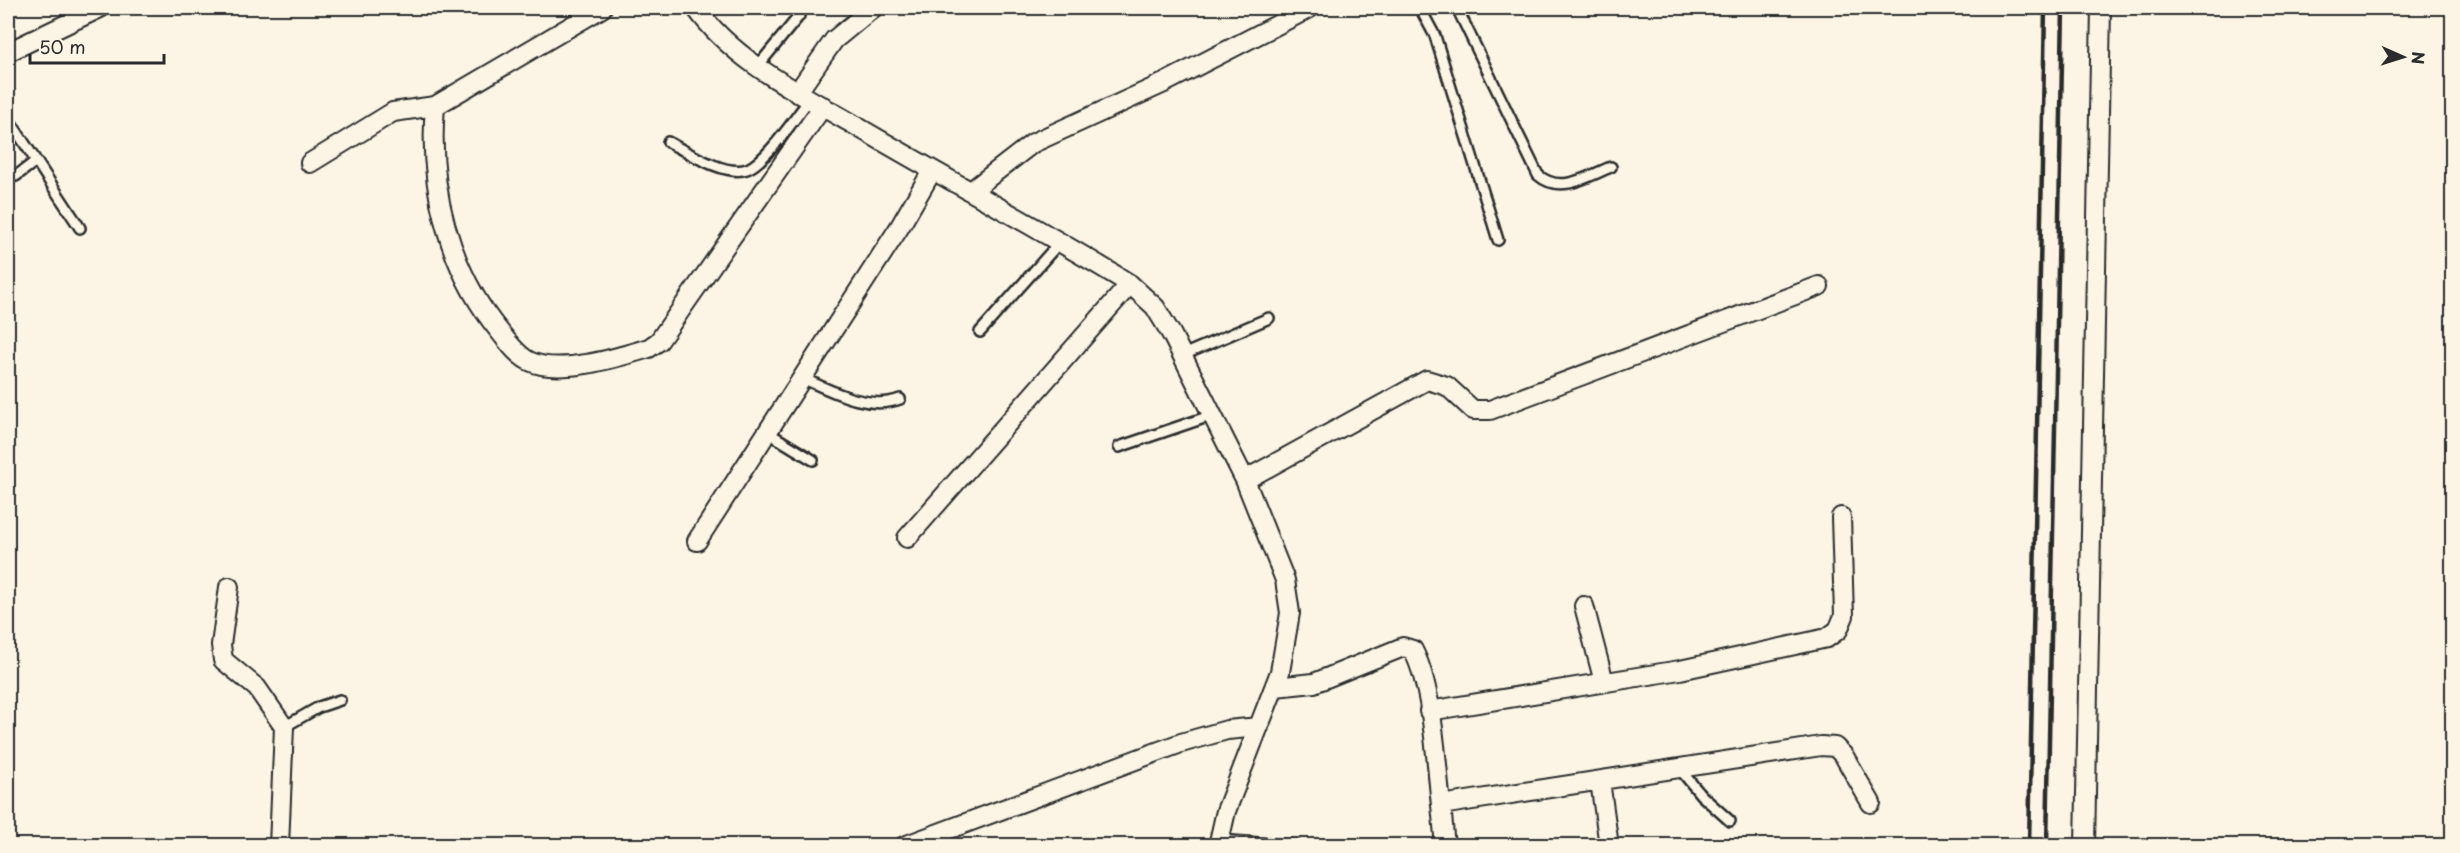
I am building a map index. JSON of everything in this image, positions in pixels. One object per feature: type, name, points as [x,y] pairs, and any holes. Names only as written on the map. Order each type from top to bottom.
[{"type":"street","points":[[8,52],[100,8]]},
{"type":"street","points":[[310,163],[393,112],[435,106],[602,8]]},
{"type":"street","points":[[696,8],[715,32],[758,66],[932,171],[971,191],[1131,284],[1155,307],[1183,355],[1245,480],[1285,580],[1290,613],[1275,687],[1226,811],[1218,843]]},
{"type":"street","points":[[435,106],[432,143],[437,194],[446,229],[466,280],[483,311],[517,352],[529,361],[545,365],[580,365],[649,348],[659,341],[810,99],[834,40],[873,8]]},
{"type":"street","points":[[971,191],[1033,143],[1164,83],[1310,8]]},
{"type":"street","points":[[2085,846],[2101,8]]},
{"type":"street","points":[[697,541],[899,228],[932,171]]},
{"type":"street","points":[[907,538],[1131,284]]},
{"type":"street","points":[[1245,480],[1428,380],[1447,386],[1473,410],[1490,410],[1819,286]]},
{"type":"street","points":[[1429,711],[1680,670],[1827,638],[1838,630],[1844,616],[1841,517]]},
{"type":"street","points":[[229,587],[221,645],[223,660],[257,688],[284,727],[279,846]]},
{"type":"street","points":[[1584,606],[1604,682]]},
{"type":"street","points":[[1275,687],[1314,683],[1403,647],[1413,650],[1419,661],[1429,711],[1445,846]]},
{"type":"street","points":[[904,846],[1181,743],[1227,730],[1259,727]]},
{"type":"street","points":[[1441,804],[1821,746],[1835,747],[1844,756],[1871,803]]},
{"type":"street","points":[[1600,781],[1609,846]]},
{"type":"lane","points":[[1420,8],[1435,36],[1498,240]]},
{"type":"lane","points":[[1456,8],[1538,175],[1547,183],[1562,186],[1611,166]]},
{"type":"lane","points":[[758,66],[799,15]]},
{"type":"lane","points":[[668,142],[706,162],[730,169],[746,170],[760,161],[810,99]]},
{"type":"lane","points":[[8,118],[80,228]]},
{"type":"lane","points":[[8,178],[16,176],[36,161]]},
{"type":"lane","points":[[981,332],[1059,243]]},
{"type":"lane","points":[[1183,355],[1269,318]]},
{"type":"lane","points":[[802,378],[864,401],[890,403],[900,399]]},
{"type":"lane","points":[[1119,447],[1212,415]]},
{"type":"lane","points":[[766,432],[813,460]]},
{"type":"lane","points":[[284,727],[319,707],[340,700]]},
{"type":"lane","points":[[1678,768],[1689,783],[1730,821]]},
{"type":"lane","points":[[1218,843],[1287,843],[1297,846]]},
{"type":"railway","points":[[2029,846],[2045,8]]},
{"type":"railway","points":[[2047,846],[2063,8]]}]
